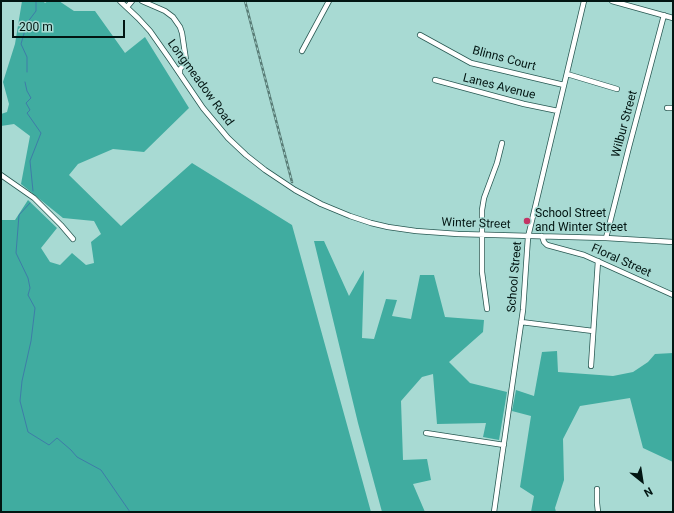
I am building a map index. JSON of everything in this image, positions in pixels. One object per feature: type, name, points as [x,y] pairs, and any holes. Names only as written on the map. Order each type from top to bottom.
[{"type":"street","name":"Longmeadow Road","points":[[120,1],[150,31],[203,108],[228,138],[258,166],[287,185]]},
{"type":"street","points":[[127,7],[132,1]]},
{"type":"street","points":[[142,1],[165,11],[173,17],[180,27],[186,60],[186,63],[180,69],[180,74]]},
{"type":"street","points":[[302,51],[329,1]]},
{"type":"street","name":"School Street","points":[[494,512],[524,301],[528,237],[584,1]]},
{"type":"street","points":[[612,1],[673,18]]},
{"type":"street","name":"Wilbur Street","points":[[606,238],[628,146],[664,16]]},
{"type":"street","name":"Blinns Court","points":[[420,35],[471,63],[564,85]]},
{"type":"street","points":[[567,74],[617,89]]},
{"type":"street","name":"Lanes Avenue","points":[[435,80],[558,112]]},
{"type":"street","points":[[667,108],[673,108]]},
{"type":"street","points":[[487,309],[482,272],[483,204],[502,143]]},
{"type":"street","points":[[1,175],[34,198],[73,239]]},
{"type":"street","name":"Winter Street","points":[[287,185],[326,206],[359,219],[379,225],[409,230],[458,234],[606,238],[673,242]]},
{"type":"street","name":"Floral Street","points":[[542,236],[547,245],[584,255],[673,295]]},
{"type":"street","points":[[591,366],[598,262]]},
{"type":"street","points":[[521,322],[593,331]]},
{"type":"street","points":[[426,433],[504,445]]},
{"type":"street","points":[[597,490],[598,512]]},
{"type":"green space","points":[[22,1],[43,1],[45,3],[48,1],[59,1],[74,11],[95,11],[125,53],[145,37],[189,108],[144,152],[113,149],[78,164],[69,175],[121,226],[192,163],[292,225],[371,512],[1,512],[1,220],[15,220],[28,200],[57,228],[41,248],[50,262],[60,265],[72,253],[86,265],[94,263],[91,242],[101,234],[94,221],[63,218],[21,184],[30,136],[14,124],[1,126],[1,114],[7,112],[9,104],[3,82],[15,44]]},
{"type":"green space","points":[[314,241],[324,241],[349,296],[364,270],[362,338],[374,339],[386,299],[397,300],[392,316],[411,319],[420,275],[434,275],[445,317],[484,320],[483,332],[449,362],[470,383],[507,392],[499,440],[483,437],[486,423],[437,424],[433,374],[422,377],[401,401],[403,460],[427,459],[431,480],[413,484],[425,512],[382,512],[358,423]]},
{"type":"green space","points":[[557,351],[558,372],[613,376],[633,372],[648,362],[655,354],[673,353],[673,462],[643,448],[630,398],[580,406],[563,439],[564,480],[555,508],[556,512],[531,512],[534,496],[520,487],[531,416],[512,411],[516,390],[534,396],[542,352]]},
{"type":"waterway","points":[[27,72],[27,57],[21,44],[27,23],[36,11],[36,1]]},
{"type":"waterway","points":[[25,82],[27,91],[31,98],[26,103],[30,110],[27,113],[41,133],[30,161],[33,191]]},
{"type":"waterway","points":[[30,203],[19,215],[16,253],[28,278],[30,288],[28,295],[35,308],[31,341],[22,381],[20,401],[28,432],[49,445],[57,438],[77,457],[101,470],[130,512]]},
{"type":"railway","points":[[245,1],[292,182]]},
{"type":"place","name":"School Street and Winter Street","points":[[527,221]]}]
